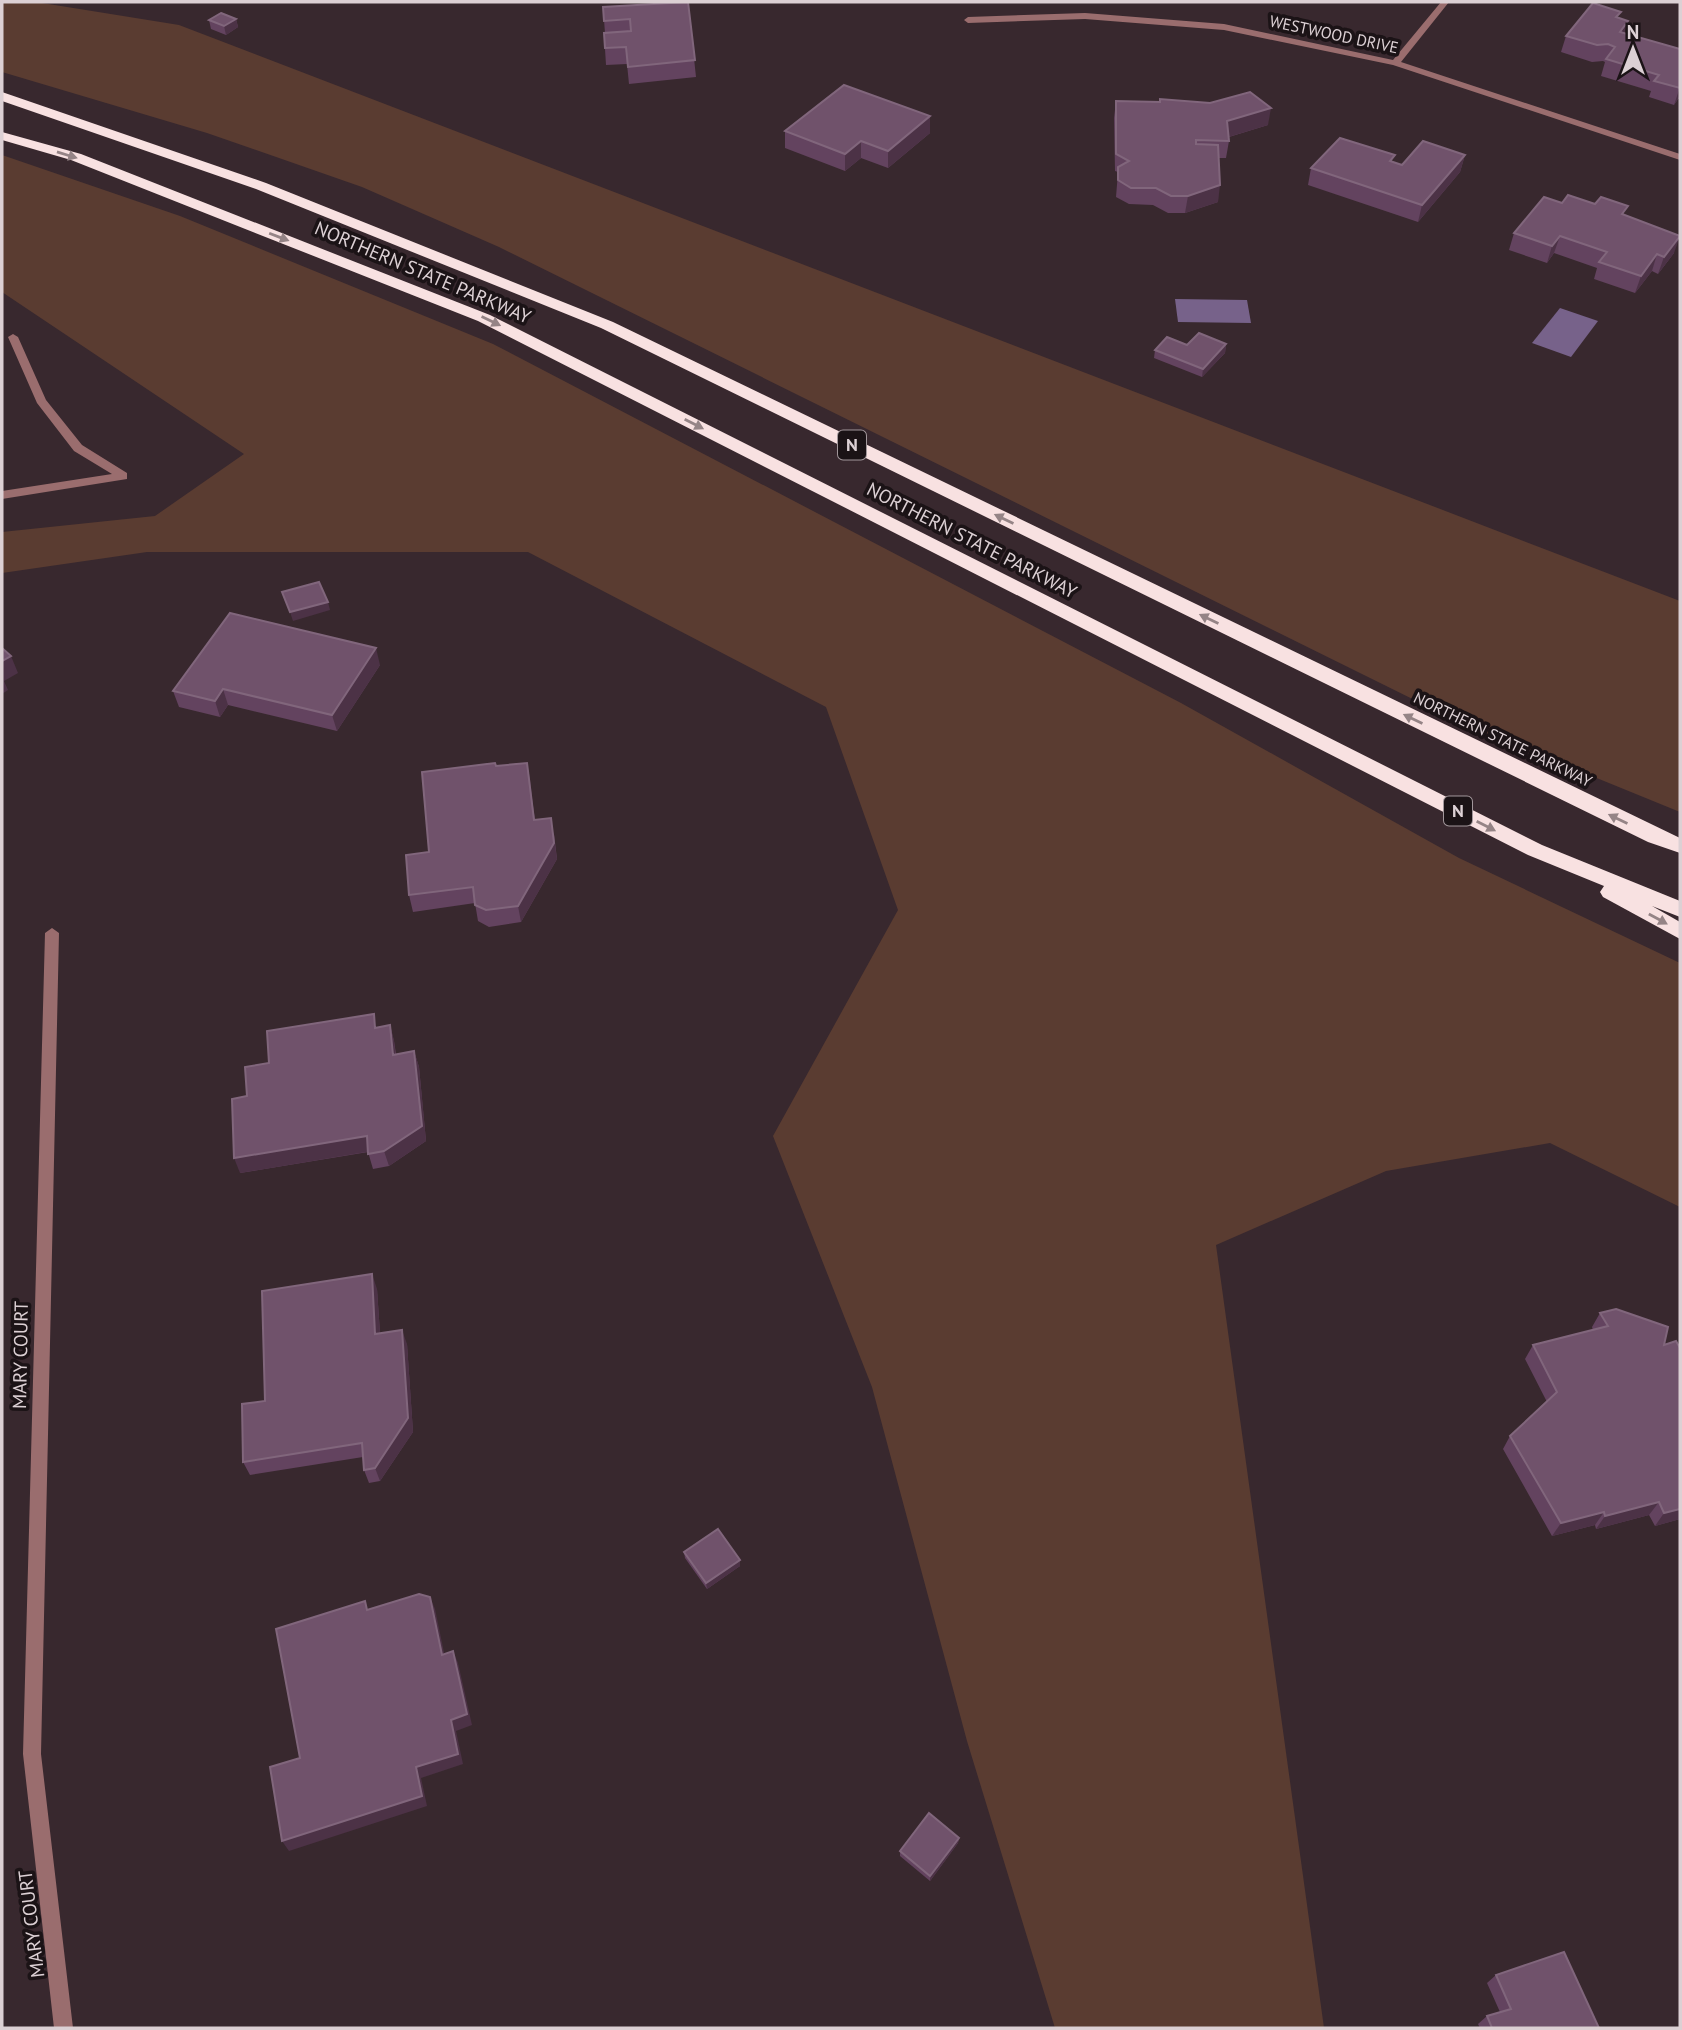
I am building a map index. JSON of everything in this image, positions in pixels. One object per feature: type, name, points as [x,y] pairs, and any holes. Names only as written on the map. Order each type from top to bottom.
[{"type":"highway","name":"NORTHERN STATE PARKWAY","points":[[2,96],[261,186],[607,326],[1655,837],[1680,846]]},
{"type":"highway","name":"NORTHERN STATE PARKWAY","points":[[2,136],[76,158],[484,318],[1535,850],[1680,909]]},
{"type":"highway","points":[[1535,850],[1680,932]]},
{"type":"street","points":[[1395,63],[1445,2]]},
{"type":"street","name":"WESTWOOD DRIVE","points":[[968,20],[1085,16],[1224,27],[1395,63],[1680,156]]},
{"type":"street","points":[[2,495],[123,476],[78,448],[41,401],[13,337]]},
{"type":"street","name":"MARY COURT","points":[[52,933],[32,1754],[64,2028]]},
{"type":"shaded area","points":[[2,2],[36,2],[179,25],[1680,601],[1680,812],[1457,721],[499,247],[362,187],[207,133],[2,72]]},
{"type":"shaded area","points":[[2,155],[180,216],[493,344],[1181,703],[1459,858],[1680,963],[1680,1207],[1550,1143],[1386,1171],[1216,1245],[1324,2028],[1055,2028],[967,1741],[872,1387],[773,1136],[898,910],[826,707],[528,552],[147,552],[2,573],[2,532],[155,516],[244,454],[2,292]]},
{"type":"shaded area","points":[[1175,299],[1247,300],[1251,323],[1178,322]]},
{"type":"shaded area","points":[[1560,308],[1598,321],[1571,357],[1532,343]]},
{"type":"building","points":[[688,2],[695,60],[628,67],[626,47],[605,48],[604,33],[631,31],[630,19],[604,21],[603,7]]},
{"type":"building","points":[[1593,3],[1621,12],[1616,17],[1628,21],[1620,32],[1680,49],[1680,88],[1654,81],[1659,75],[1606,59],[1615,47],[1566,36]]},
{"type":"building","points":[[221,13],[236,19],[224,26],[209,20]]},
{"type":"building","points":[[844,85],[930,116],[888,151],[861,141],[845,154],[785,131]]},
{"type":"building","points":[[1250,92],[1271,108],[1227,121],[1229,141],[1196,140],[1196,144],[1218,145],[1220,185],[1188,196],[1171,196],[1156,188],[1131,188],[1118,180],[1118,167],[1129,161],[1116,154],[1116,101],[1160,102],[1160,99],[1210,103]]},
{"type":"building","points":[[1340,138],[1395,155],[1390,161],[1402,165],[1423,141],[1465,155],[1422,205],[1311,168]]},
{"type":"building","points":[[1568,195],[1595,204],[1601,197],[1628,206],[1622,214],[1680,236],[1664,257],[1657,254],[1641,276],[1599,262],[1607,252],[1560,236],[1552,246],[1514,233],[1544,197],[1562,203]]},
{"type":"building","points":[[1199,333],[1226,344],[1203,369],[1155,350],[1167,337],[1187,345]]},
{"type":"building","points":[[319,582],[328,602],[290,612],[282,592]]},
{"type":"building","points":[[230,613],[376,648],[332,715],[223,689],[215,701],[173,691]]},
{"type":"building","points":[[2,648],[11,656],[2,661]]},
{"type":"building","points":[[495,763],[496,766],[527,763],[534,820],[551,818],[554,843],[518,906],[486,910],[475,905],[473,887],[409,895],[406,855],[429,852],[422,772]]},
{"type":"building","points":[[374,1014],[375,1028],[390,1025],[393,1055],[414,1051],[422,1126],[384,1151],[368,1154],[367,1136],[234,1158],[232,1099],[247,1096],[245,1067],[269,1063],[267,1031]]},
{"type":"building","points":[[372,1274],[375,1334],[402,1330],[408,1418],[375,1468],[364,1470],[362,1443],[243,1462],[242,1404],[265,1401],[262,1291]]},
{"type":"building","points":[[1616,1309],[1668,1327],[1664,1345],[1676,1341],[1680,1348],[1680,1509],[1664,1513],[1659,1502],[1605,1516],[1604,1512],[1561,1523],[1510,1436],[1557,1392],[1533,1345],[1608,1326],[1600,1313]]},
{"type":"building","points":[[718,1529],[740,1560],[706,1583],[684,1552]]},
{"type":"building","points":[[419,1594],[430,1597],[442,1655],[453,1651],[467,1714],[451,1720],[458,1754],[416,1767],[422,1796],[282,1841],[270,1767],[300,1758],[276,1629],[365,1601],[367,1610]]},
{"type":"building","points":[[929,1813],[959,1838],[930,1876],[900,1851]]},
{"type":"building","points":[[1564,1952],[1599,2028],[1492,2028],[1487,2016],[1511,2009],[1496,1975]]}]
